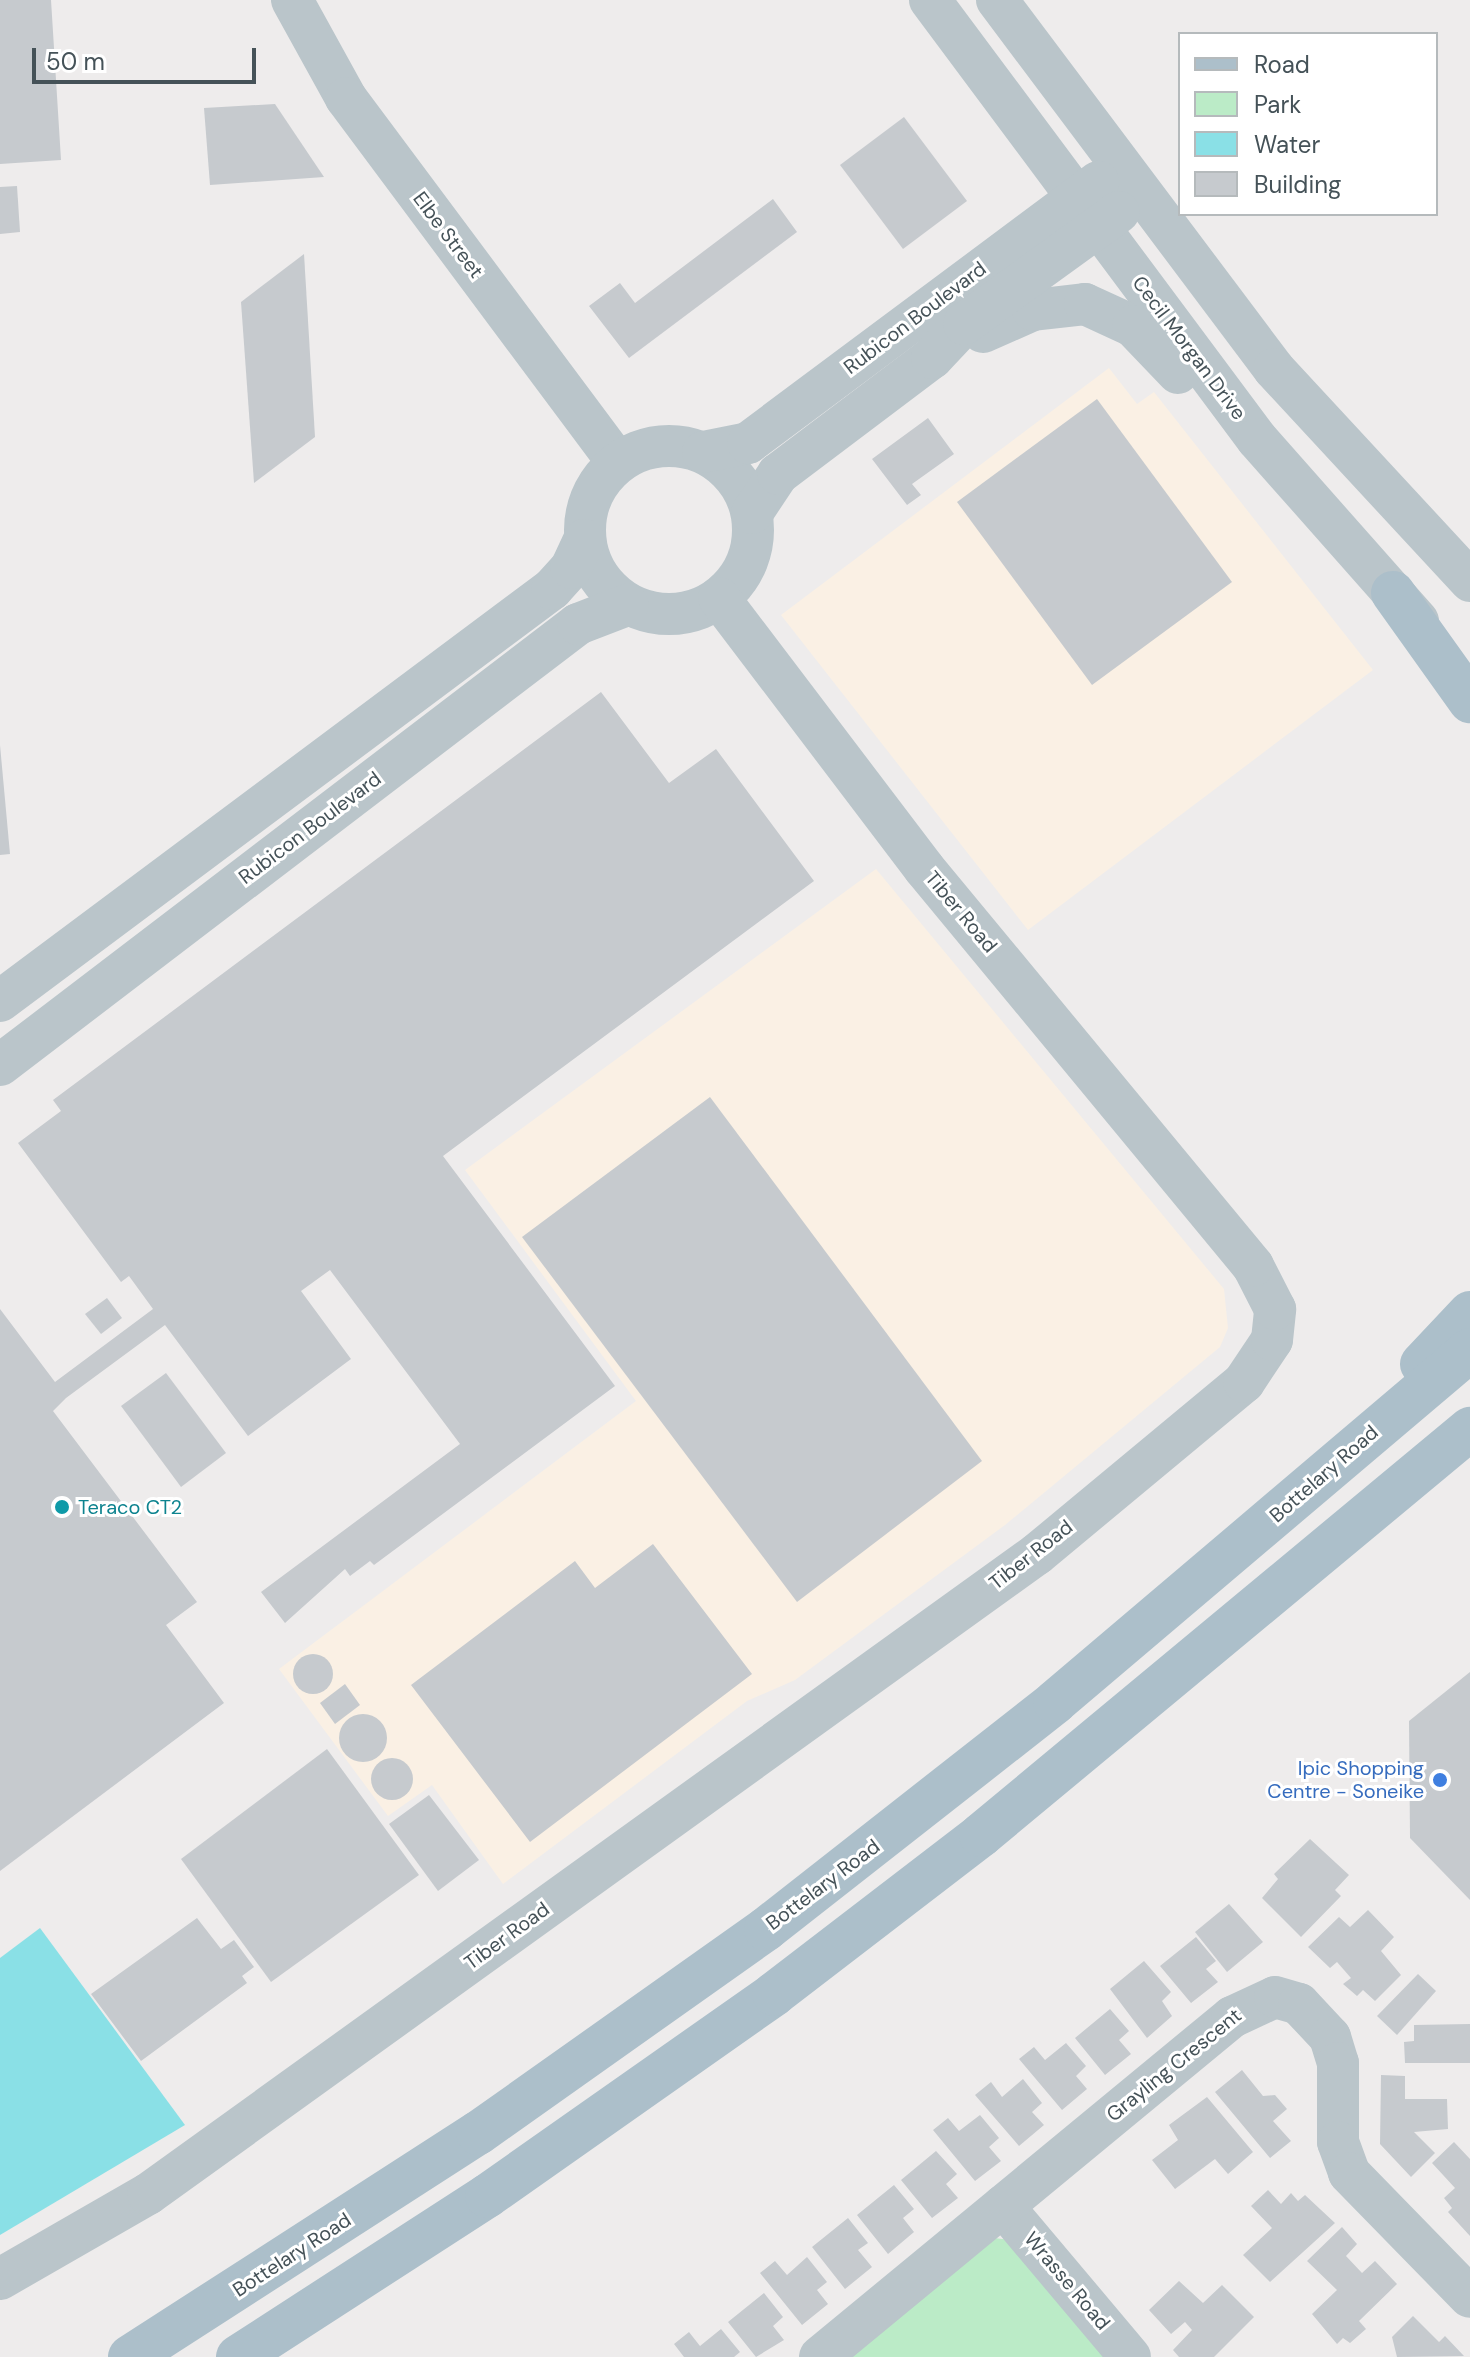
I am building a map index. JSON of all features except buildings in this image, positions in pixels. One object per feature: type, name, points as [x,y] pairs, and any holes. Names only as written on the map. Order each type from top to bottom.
[{"type":"main road","points":[[1393,593],[1470,701]]},
{"type":"main road","points":[[1297,1496],[1470,1313]]},
{"type":"main road","name":"Bottelary Road","points":[[130,2357],[478,2133],[766,1929],[1055,1702],[1470,1350]]},
{"type":"main road","points":[[238,2357],[487,2196],[774,1994],[981,1835],[1470,1429]]},
{"type":"street","name":"Elbe Street","points":[[292,0],[346,98],[617,462]]},
{"type":"street","name":"Cecil Morgan Drive","points":[[930,0],[1295,485],[1470,678]]},
{"type":"street","points":[[997,0],[1313,417],[1470,581]]},
{"type":"street","name":"Rubicon Boulevard","points":[[703,452],[748,443],[1131,180]]},
{"type":"street","name":"Rubicon Boulevard","points":[[752,513],[771,480],[932,358],[964,324],[1087,212]]},
{"type":"street","points":[[932,358],[1033,310],[1085,304],[1111,313],[1153,342],[1214,418],[1295,485]]},
{"type":"street","points":[[0,1001],[552,589],[571,568],[584,540],[586,510],[598,483],[617,462],[645,449],[674,445],[703,452],[728,468],[752,513],[753,547],[745,570],[719,598],[679,615],[627,605],[606,588],[584,540]]},
{"type":"street","name":"Tiber Road","points":[[0,2279],[148,2194],[1037,1554],[1244,1382],[1272,1340],[1275,1309],[1253,1266],[924,868],[719,598]]},
{"type":"street","name":"Rubicon Boulevard","points":[[0,1065],[578,624],[627,605]]},
{"type":"street","name":"Grayling Crescent","points":[[820,2357],[1246,2007],[1288,1999],[1325,2028],[1334,2050],[1338,2142],[1349,2173],[1470,2297]]},
{"type":"street","name":"Wrasse Road","points":[[1003,2206],[1130,2357]]},
{"type":"shaded area","points":[[1109,368],[1137,404],[1154,392],[1373,670],[1028,930],[781,615]]},
{"type":"shaded area","points":[[876,869],[1224,1289],[1228,1328],[1220,1347],[1005,1525],[795,1680],[747,1701],[503,1884],[432,1785],[388,1816],[279,1669],[636,1401],[465,1170]]},
{"type":"green space","points":[[994,2238],[1011,2240],[1114,2357],[843,2357]]},
{"type":"water","points":[[40,1928],[185,2125],[0,2235],[0,1958]]},
{"type":"place","name":"Teraco CT2","points":[[62,1507]]},
{"type":"place","name":"Ipic Shopping Centre - Soneike","points":[[1440,1780]]}]
